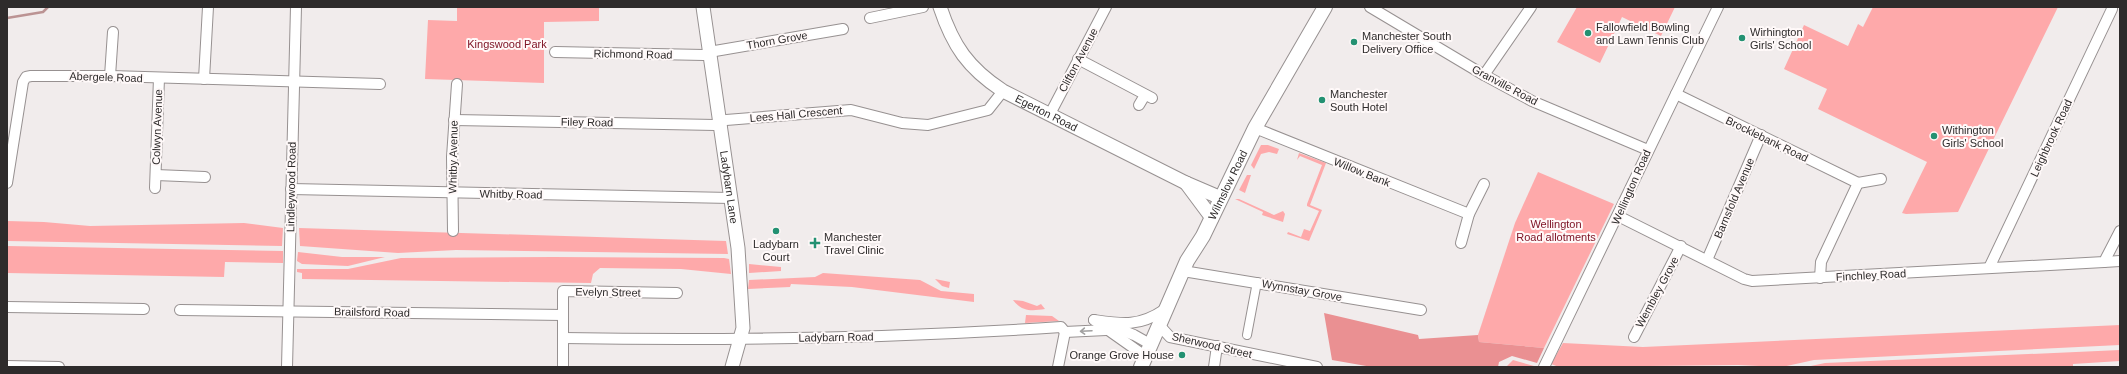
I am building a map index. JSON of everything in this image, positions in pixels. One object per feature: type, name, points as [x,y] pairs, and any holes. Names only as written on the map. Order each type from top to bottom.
[{"type":"main road","name":"Wilmslow Road","points":[[1145,356],[1182,271],[1212,218],[1255,128],[1325,7]]},
{"type":"street","points":[[204,79],[208,7]]},
{"type":"street","name":"Lindleywood Road","points":[[287,367],[296,7]]},
{"type":"street","name":"Ladybarn Lane","points":[[703,7],[721,122],[738,248],[743,328],[732,367]]},
{"type":"street","points":[[870,18],[923,7]]},
{"type":"street","name":"Egerton Road","points":[[940,7],[952,39],[966,60],[981,75],[1002,91],[1186,183],[1221,198]]},
{"type":"street","name":"Clifton Avenue","points":[[1050,114],[1106,7]]},
{"type":"street","name":"Granville Road","points":[[1370,7],[1484,76],[1532,101],[1648,150]]},
{"type":"street","points":[[1484,76],[1530,7]]},
{"type":"street","name":"Wellington Road","points":[[1544,367],[1718,7]]},
{"type":"street","name":"Leighbrook Road","points":[[1989,268],[2114,9]]},
{"type":"street","name":"Thorn Grove","points":[[710,52],[843,29]]},
{"type":"street","points":[[110,76],[113,32]]},
{"type":"street","name":"Richmond Road","points":[[555,52],[704,56],[710,52]]},
{"type":"street","points":[[1078,59],[1148,97],[1140,105]]},
{"type":"street","name":"Abergele Road","points":[[7,183],[23,82],[26,77],[36,75],[110,76],[380,84]]},
{"type":"street","name":"Colwyn Avenue","points":[[156,188],[158,78]]},
{"type":"street","name":"Whitby Avenue","points":[[453,231],[454,120],[457,84]]},
{"type":"street","name":"Lees Hall Crescent","points":[[721,122],[726,120],[851,110],[902,123],[928,125],[988,110],[1002,91]]},
{"type":"street","name":"Brocklebank Road","points":[[1676,94],[1858,183]]},
{"type":"street","name":"Filey Road","points":[[454,120],[684,125],[715,125],[721,122]]},
{"type":"street","name":"Willow Bank","points":[[1255,128],[1469,214]]},
{"type":"street","name":"Barnsfold Avenue","points":[[1707,260],[1761,135]]},
{"type":"street","name":"Colwyn Avenue","points":[[156,175],[205,177]]},
{"type":"street","points":[[1820,278],[1821,262],[1858,183],[1881,179]]},
{"type":"street","name":"Egerton Road","points":[[1186,183],[1212,218]]},
{"type":"street","points":[[1461,243],[1469,214],[1484,184]]},
{"type":"street","name":"Whitby Road","points":[[291,190],[731,198]]},
{"type":"street","name":"Finchley Road","points":[[1618,216],[1681,246],[1744,279],[1752,281],[2120,262]]},
{"type":"street","points":[[2104,262],[2120,232]]},
{"type":"street","name":"Wembley Grove","points":[[1634,337],[1681,246]]},
{"type":"street","name":"Wynnstay Grove","points":[[1182,271],[1257,282],[1421,310]]},
{"type":"street","points":[[1247,336],[1257,282]]},
{"type":"street","name":"Evelyn Street","points":[[563,315],[563,291],[677,293]]},
{"type":"street","points":[[7,307],[144,309]]},
{"type":"street","name":"Brailsford Road","points":[[180,310],[563,315]]},
{"type":"street","points":[[1094,320],[1136,324],[1151,319],[1164,310]]},
{"type":"street","points":[[563,315],[563,367]]},
{"type":"street","points":[[1094,320],[1106,330],[1145,356]]},
{"type":"street","points":[[1094,320],[1134,334],[1145,356]]},
{"type":"street","name":"Sherwood Street","points":[[1159,325],[1170,337],[1218,346],[1244,354],[1317,367]]},
{"type":"street","name":"Ladybarn Road","points":[[563,338],[677,341],[740,338],[903,335],[1061,327],[1065,332],[1106,330]]},
{"type":"street","points":[[1058,367],[1065,332]]},
{"type":"street","points":[[1214,367],[1218,346]]},
{"type":"street","points":[[7,366],[59,367]]},
{"type":"green space","name":"Kingswood Park","points":[[457,7],[599,7],[599,21],[544,22],[544,83],[425,79],[428,20],[457,21]]},
{"type":"green space","name":"Fallowfield Bowling and Lawn Tennis Club","points":[[1577,7],[1675,7],[1661,36],[1622,17],[1600,63],[1557,42]]},
{"type":"green space","name":"Withington Girls' School","points":[[1873,7],[2058,7],[1958,212],[1902,213],[1927,162],[1818,109],[1827,89],[1784,69],[1804,25],[1848,46],[1858,24],[1863,27]]},
{"type":"green space","points":[[1261,145],[1268,145],[1279,149],[1277,154],[1269,152],[1261,154],[1254,169],[1251,165]]},
{"type":"green space","points":[[1299,153],[1326,163],[1310,205],[1322,210],[1309,241],[1287,234],[1288,232],[1301,237],[1304,229],[1310,231],[1319,211],[1307,206],[1307,204],[1322,165],[1300,156],[1297,160]]},
{"type":"green space","name":"Wellington Road allotments","points":[[1538,172],[1614,204],[1544,348],[1479,342],[1478,335],[1515,223]]},
{"type":"green space","points":[[1247,175],[1251,175],[1245,193],[1239,190]]},
{"type":"green space","points":[[1235,199],[1239,199],[1274,215],[1283,211],[1285,214],[1283,222],[1262,215],[1263,212]]},
{"type":"green space","points":[[7,221],[44,222],[90,226],[244,223],[283,228],[282,246],[7,241]]},
{"type":"green space","points":[[299,228],[726,241],[728,254],[456,250],[398,253],[300,246]]},
{"type":"green space","points":[[7,246],[283,251],[283,263],[225,262],[224,277],[7,273]]},
{"type":"green space","points":[[298,252],[342,257],[385,257],[348,266],[302,264],[297,261]]},
{"type":"green space","points":[[401,258],[724,258],[729,259],[731,274],[681,269],[600,268],[593,274],[591,283],[302,279],[302,273],[297,272],[297,269],[348,269]]},
{"type":"green space","points":[[749,264],[781,267],[781,271],[749,273]]},
{"type":"green space","points":[[823,273],[920,280],[941,291],[974,294],[974,302],[852,287],[791,284],[790,287],[748,289],[749,280],[815,277]]},
{"type":"green space","points":[[935,279],[950,282],[949,288],[942,286]]},
{"type":"green space","points":[[1013,300],[1023,301],[1037,306],[1041,304],[1045,309],[1024,309]]},
{"type":"green space","points":[[1026,315],[1052,316],[1059,321],[1025,323]]},
{"type":"green space","points":[[2120,325],[2120,345],[1814,360],[1782,367],[1738,365],[1559,367],[1551,364],[1563,343],[1643,347]]},
{"type":"green space","points":[[2120,350],[2120,361],[2073,364],[2073,367],[1806,367],[1825,363]]},
{"type":"green space","points":[[1513,360],[1534,366],[1506,367]]},
{"type":"shaded area","points":[[1324,313],[1418,335],[1419,339],[1478,335],[1479,342],[1544,348],[1537,363],[1512,356],[1499,362],[1498,367],[1372,367],[1332,360]]},
{"type":"waterway","points":[[7,18],[43,12],[48,7]]},
{"type":"place","name":"Fallowfield Bowling and Lawn Tennis Club","points":[[1588,33]]},
{"type":"place","name":"Wirhington Girls' School","points":[[1742,38]]},
{"type":"place","name":"Manchester South Delivery Office","points":[[1354,42]]},
{"type":"place","name":"Manchester South Hotel","points":[[1322,100]]},
{"type":"place","name":"Withington Girls' School","points":[[1934,136]]},
{"type":"place","name":"Ladybarn Court","points":[[776,231]]},
{"type":"place","name":"Manchester Travel Clinic","points":[[815,243]]},
{"type":"place","name":"Orange Grove House","points":[[1182,355]]}]
